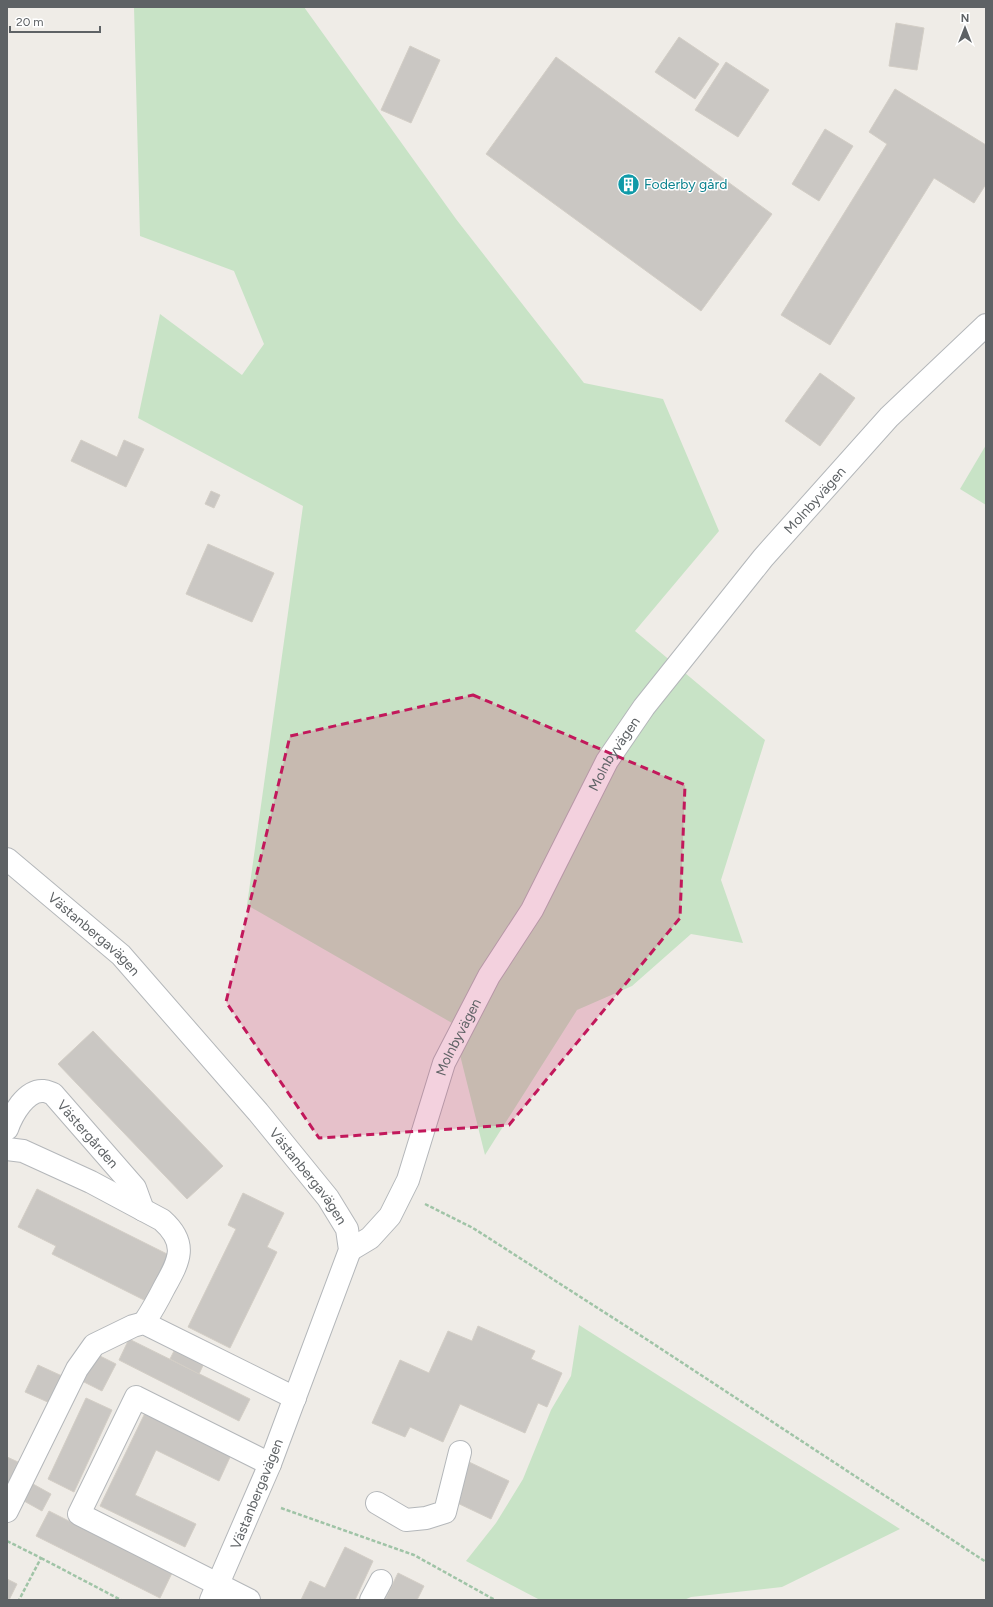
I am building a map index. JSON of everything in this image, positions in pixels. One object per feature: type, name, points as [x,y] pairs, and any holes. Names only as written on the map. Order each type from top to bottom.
[{"type":"street","name":"Molnbyvägen","points":[[350,1250],[370,1238],[390,1216],[408,1180],[444,1062],[489,976],[532,910],[607,761],[644,707],[763,558],[889,417],[986,325]]},
{"type":"street","name":"Västanbergavägen","points":[[7,859],[126,961],[258,1112],[328,1198],[347,1229],[350,1250],[270,1464],[215,1593]]},
{"type":"street","name":"Västergården","points":[[7,1129],[17,1107],[32,1094],[44,1090],[53,1094],[135,1188],[143,1210]]},
{"type":"street","name":"Västergården","points":[[7,1149],[23,1152],[91,1182],[162,1220],[172,1228],[177,1239],[179,1256],[175,1268],[144,1323]]},
{"type":"street","points":[[7,1511],[78,1369],[94,1345],[133,1326],[144,1323],[295,1398]]},
{"type":"street","points":[[248,1600],[215,1593],[80,1514],[136,1397],[270,1464]]},
{"type":"street","points":[[377,1503],[406,1520],[426,1518],[445,1512],[460,1452]]},
{"type":"path","points":[[402,1193],[473,1228],[646,1339],[986,1562]]},
{"type":"path","points":[[256,1499],[414,1555],[495,1600]]},
{"type":"path","points":[[7,1541],[121,1600]]},
{"type":"path","points":[[19,1600],[41,1558]]},
{"type":"highlighted area","points":[[473,695],[685,785],[680,918],[509,1125],[319,1138],[226,1002],[290,736]]},
{"type":"green space","points":[[134,7],[304,7],[456,219],[584,383],[663,399],[719,531],[635,631],[765,740],[721,880],[743,943],[691,934],[632,986],[577,1010],[485,1155],[452,1023],[247,905],[303,506],[138,418],[160,314],[242,375],[264,344],[234,271],[140,236]]},
{"type":"green space","points":[[986,445],[986,505],[960,489]]},
{"type":"green space","points":[[579,1325],[900,1529],[782,1587],[691,1597],[684,1600],[540,1600],[466,1561],[496,1523],[523,1479],[551,1410],[571,1376]]},
{"type":"building","points":[[896,23],[924,28],[917,70],[889,66]]},
{"type":"building","points":[[679,37],[719,64],[695,99],[655,72]]},
{"type":"building","points":[[410,46],[440,60],[411,123],[381,110]]},
{"type":"building","name":"Foderby gård","points":[[556,57],[772,214],[701,311],[486,154]]},
{"type":"building","points":[[726,62],[769,90],[738,137],[695,110]]},
{"type":"building","points":[[895,89],[986,145],[986,184],[974,203],[934,178],[830,345],[781,315],[887,144],[869,132]]},
{"type":"building","points":[[825,129],[853,146],[819,201],[792,184]]},
{"type":"building","points":[[820,373],[855,398],[820,446],[785,421]]},
{"type":"building","points":[[81,440],[117,457],[124,440],[144,449],[126,487],[71,461]]},
{"type":"building","points":[[211,491],[220,495],[214,508],[205,504]]},
{"type":"building","points":[[208,544],[274,573],[252,622],[186,594]]},
{"type":"building","points":[[93,1031],[223,1166],[187,1199],[58,1064]]},
{"type":"building","points":[[37,1189],[171,1256],[148,1302],[52,1254],[56,1246],[18,1227]]},
{"type":"building","points":[[243,1193],[284,1213],[267,1247],[277,1252],[230,1348],[188,1327],[236,1229],[228,1225]]},
{"type":"building","points":[[478,1326],[535,1351],[531,1359],[562,1373],[547,1407],[538,1403],[525,1433],[460,1404],[443,1442],[410,1427],[405,1437],[372,1423],[400,1360],[429,1373],[448,1331],[472,1341]]},
{"type":"building","points":[[129,1339],[250,1399],[239,1421],[119,1360]]},
{"type":"building","points":[[177,1345],[206,1359],[199,1374],[170,1359]]},
{"type":"building","points":[[96,1354],[116,1364],[102,1391],[82,1381]]},
{"type":"building","points":[[38,1365],[62,1376],[50,1403],[25,1392]]},
{"type":"building","points":[[86,1398],[112,1410],[74,1492],[48,1479]]},
{"type":"building","points":[[145,1413],[231,1455],[219,1481],[156,1450],[135,1495],[196,1524],[185,1547],[100,1506]]},
{"type":"building","points":[[7,1457],[18,1462],[7,1486]]},
{"type":"building","points":[[469,1462],[509,1481],[491,1519],[451,1500]]},
{"type":"building","points":[[33,1484],[51,1494],[42,1511],[24,1501]]},
{"type":"building","points":[[49,1511],[172,1573],[160,1598],[36,1536]]},
{"type":"building","points":[[345,1547],[373,1561],[355,1600],[301,1600],[310,1581],[325,1588]]},
{"type":"building","points":[[398,1573],[424,1586],[417,1600],[385,1600]]},
{"type":"building","points":[[7,1579],[17,1584],[9,1600],[7,1600]]},
{"type":"place","name":"Foderby gård","points":[[629,184]]}]
